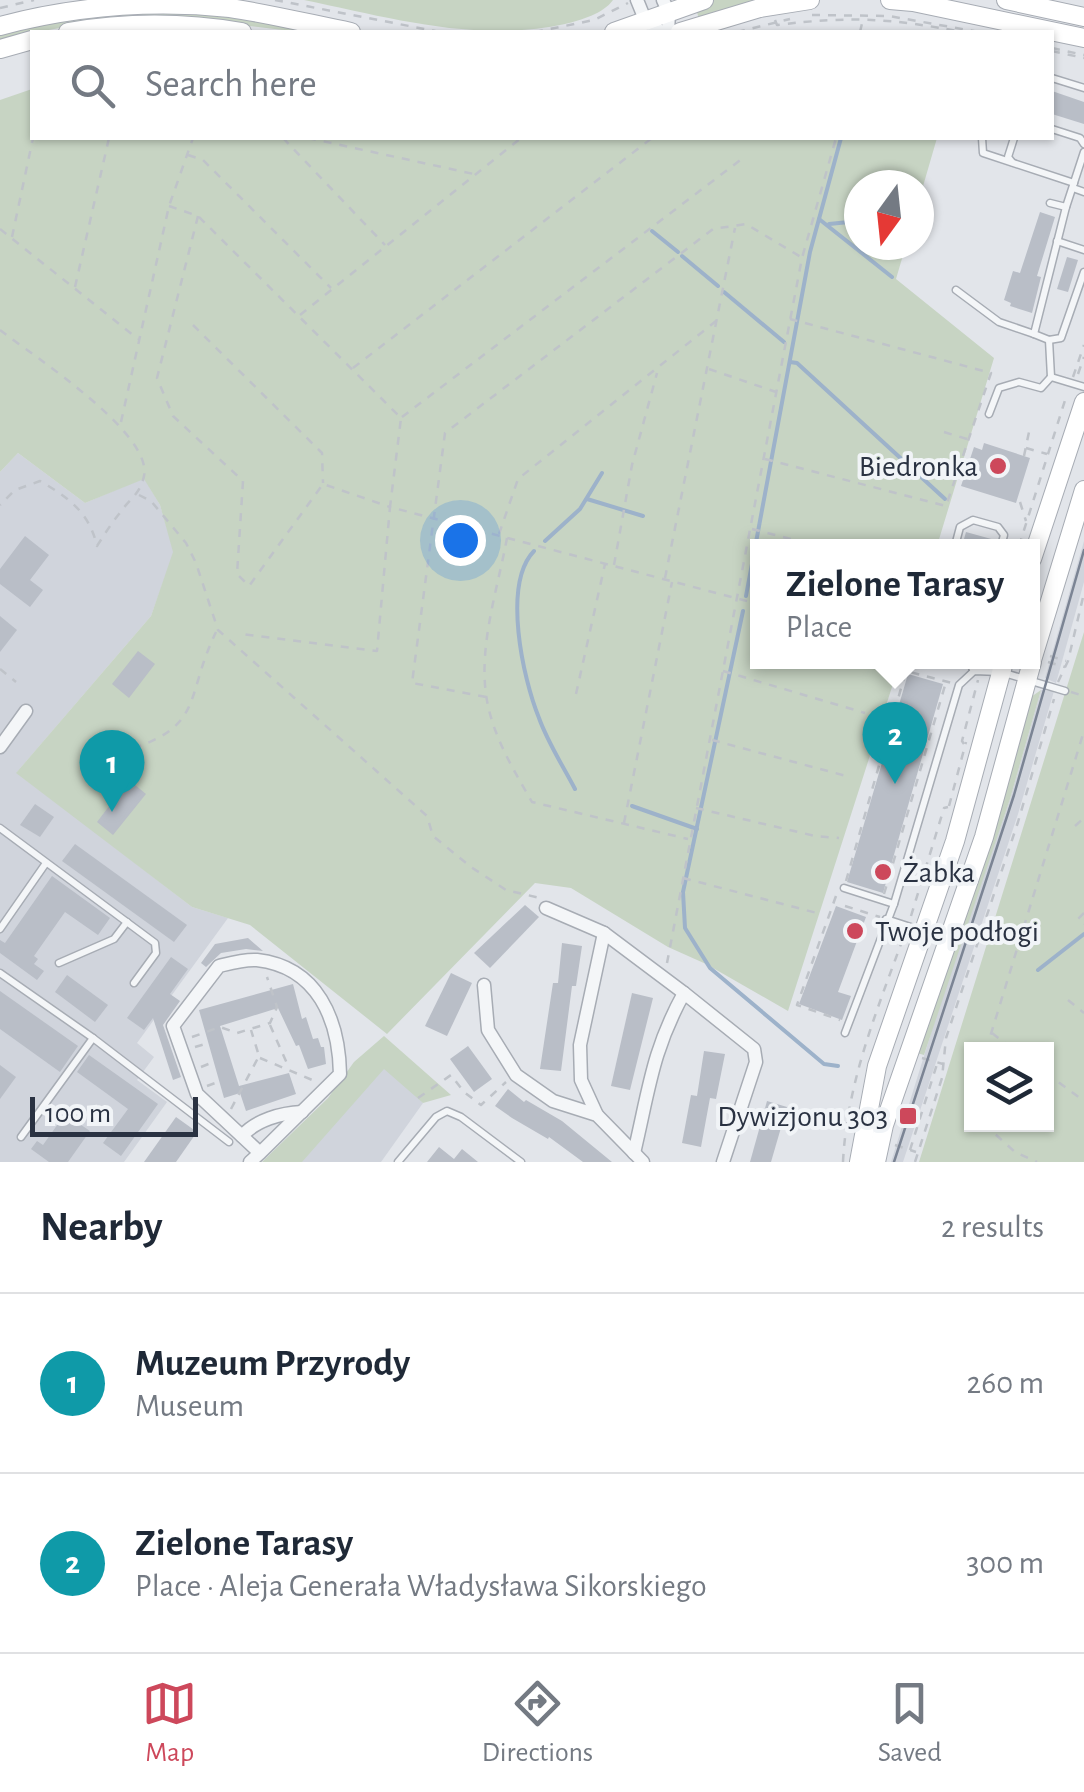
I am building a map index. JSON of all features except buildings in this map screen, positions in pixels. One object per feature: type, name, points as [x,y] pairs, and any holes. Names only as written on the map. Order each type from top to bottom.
[{"type":"main road","points":[[659,29],[666,6],[704,0]]},
{"type":"main road","points":[[687,30],[760,8],[810,0]]},
{"type":"main road","points":[[890,0],[1046,30]]},
{"type":"main road","points":[[1006,0],[1084,17]]},
{"type":"main road","points":[[0,26],[96,6],[160,3],[230,8],[341,30]]},
{"type":"main road","points":[[80,30],[160,24],[222,30]]},
{"type":"main road","points":[[1054,32],[1084,38]]},
{"type":"main road","points":[[0,49],[30,41]]},
{"type":"main road","points":[[1039,539],[1084,402]]},
{"type":"main road","points":[[1040,645],[1084,490]]},
{"type":"main road","points":[[860,1162],[877,1066],[926,932],[1001,669]]},
{"type":"main road","points":[[876,1162],[884,1124],[984,837],[1033,669]]},
{"type":"street","points":[[634,1],[659,29]]},
{"type":"street","points":[[0,746],[26,711]]},
{"type":"street","points":[[546,908],[604,933],[754,1050],[756,1062],[723,1162]]},
{"type":"street","points":[[604,933],[580,1046],[581,1080],[596,1116],[638,1157]]},
{"type":"street","points":[[254,959],[285,966],[317,991],[339,1038],[340,1074],[302,1112],[255,1158],[197,1094],[174,1026],[218,966],[254,959]]},
{"type":"street","points":[[484,985],[488,1030],[516,1075],[552,1100],[596,1116]]},
{"type":"street","points":[[638,1157],[655,1056],[663,1031],[684,993]]},
{"type":"street","points":[[235,1139],[250,1126],[287,1112],[302,1112]]},
{"type":"lane","points":[[1054,79],[1084,88]]},
{"type":"lane","points":[[1034,334],[1084,148],[1080,138],[1054,130]]},
{"type":"lane","points":[[981,140],[984,153],[1084,192]]},
{"type":"lane","points":[[1013,140],[1008,157],[1013,163]]},
{"type":"lane","points":[[1050,202],[1066,206]]},
{"type":"lane","points":[[1057,241],[1084,250]]},
{"type":"lane","points":[[956,290],[999,322],[1050,340],[1061,338],[1084,272]]},
{"type":"lane","points":[[989,414],[999,388],[1019,382],[1041,388],[1052,377],[1050,340]]},
{"type":"lane","points":[[1052,377],[1084,387]]},
{"type":"lane","points":[[957,539],[960,526],[973,520],[998,527],[1003,539]]},
{"type":"lane","points":[[1040,668],[1061,690]]},
{"type":"lane","points":[[846,1032],[894,904],[958,685],[974,671],[988,669]]},
{"type":"lane","points":[[0,828],[156,943],[156,954],[134,983]]},
{"type":"lane","points":[[0,929],[46,864]]},
{"type":"lane","points":[[844,888],[894,904]]},
{"type":"lane","points":[[886,920],[926,932],[952,932]]},
{"type":"lane","points":[[60,963],[114,939],[127,922]]},
{"type":"lane","points":[[0,974],[235,1139]]},
{"type":"lane","points":[[21,1137],[93,1038]]},
{"type":"lane","points":[[398,1162],[436,1117],[448,1111],[521,1162]]},
{"type":"path","points":[[0,8],[34,0]]},
{"type":"path","points":[[275,0],[430,30]]},
{"type":"path","points":[[545,30],[594,20],[634,1]]},
{"type":"path","points":[[746,30],[808,15],[863,13],[969,30]]},
{"type":"path","points":[[776,23],[863,17],[949,30]]},
{"type":"path","points":[[860,30],[863,17]]},
{"type":"path","points":[[728,29],[774,18],[776,23]]},
{"type":"path","points":[[1054,49],[1084,56]]},
{"type":"path","points":[[12,238],[33,140]]},
{"type":"path","points":[[74,289],[109,140]]},
{"type":"path","points":[[120,424],[169,206],[192,140]]},
{"type":"path","points":[[285,140],[386,246]]},
{"type":"path","points":[[317,140],[475,174]]},
{"type":"path","points":[[299,316],[518,140]]},
{"type":"path","points":[[352,368],[649,140]]},
{"type":"path","points":[[666,980],[668,948],[685,878],[802,258],[835,140]]},
{"type":"path","points":[[187,155],[202,160],[332,289]]},
{"type":"path","points":[[242,634],[376,651],[401,418],[743,158]]},
{"type":"path","points":[[169,206],[198,216],[401,418]]},
{"type":"path","points":[[193,325],[322,454],[323,484],[250,586],[237,574],[243,481],[172,416],[157,378],[198,216]]},
{"type":"path","points":[[486,697],[412,683],[444,433],[712,228],[746,224],[802,258]]},
{"type":"path","points":[[665,580],[735,225]]},
{"type":"path","points":[[0,229],[139,340]]},
{"type":"path","points":[[763,458],[946,506],[991,373],[790,319]]},
{"type":"path","points":[[499,536],[518,479],[718,320]]},
{"type":"path","points":[[0,330],[120,424],[138,450],[146,471],[138,495],[122,509],[97,546],[92,526],[73,500],[40,480],[15,490],[0,505]]},
{"type":"path","points":[[1077,376],[1084,345]]},
{"type":"path","points":[[1021,539],[1070,383],[1083,356]]},
{"type":"path","points":[[708,368],[776,392]]},
{"type":"path","points":[[614,566],[632,465],[658,370]]},
{"type":"path","points":[[944,432],[969,439]]},
{"type":"path","points":[[1024,456],[1029,432]]},
{"type":"path","points":[[1026,448],[1049,454]]},
{"type":"path","points":[[323,484],[390,507],[750,602]]},
{"type":"path","points":[[138,495],[151,502],[186,543],[218,630],[427,816],[433,836],[506,890],[538,896],[546,908]]},
{"type":"path","points":[[1020,502],[1026,523]]},
{"type":"path","points":[[752,529],[790,539]]},
{"type":"path","points":[[507,538],[484,663],[486,697],[503,750],[532,802],[690,840]]},
{"type":"path","points":[[576,694],[605,564]]},
{"type":"path","points":[[624,824],[672,582]]},
{"type":"path","points":[[916,1162],[944,1065],[946,1038],[1061,690],[1084,592]]},
{"type":"path","points":[[118,753],[171,732],[185,717],[196,697],[200,665],[218,630]]},
{"type":"path","points":[[1040,663],[1068,661]]},
{"type":"path","points":[[1040,664],[1066,667]]},
{"type":"path","points":[[0,669],[16,682]]},
{"type":"path","points":[[722,670],[865,713]]},
{"type":"path","points":[[849,1023],[797,1005],[836,894],[844,888],[906,671],[958,685]]},
{"type":"path","points":[[882,900],[946,682]]},
{"type":"path","points":[[1061,690],[1084,696]]},
{"type":"path","points":[[988,1042],[1084,730]]},
{"type":"path","points":[[711,740],[850,777]]},
{"type":"path","points":[[697,808],[815,836],[839,838]]},
{"type":"path","points":[[1075,826],[1084,818]]},
{"type":"path","points":[[685,878],[817,914]]},
{"type":"path","points":[[845,906],[886,920]]},
{"type":"path","points":[[1084,914],[1078,919],[1084,924]]},
{"type":"path","points":[[262,961],[277,1007],[270,1023],[290,1069]]},
{"type":"path","points":[[1068,1000],[1084,1013]]},
{"type":"path","points":[[185,1039],[220,1027],[236,1033],[270,1023]]},
{"type":"path","points":[[228,1115],[258,1057],[251,1029]]},
{"type":"path","points":[[991,1032],[1004,1042]]},
{"type":"path","points":[[859,1038],[866,1040]]},
{"type":"path","points":[[188,1049],[205,1044]]},
{"type":"path","points":[[258,1057],[321,1084],[324,1080]]},
{"type":"path","points":[[917,1070],[921,1058],[944,1065]]},
{"type":"path","points":[[195,1069],[211,1063]]},
{"type":"path","points":[[910,1150],[937,1063]]},
{"type":"path","points":[[418,1098],[451,1074],[464,1092],[482,1105],[506,1081]]},
{"type":"path","points":[[1054,1080],[1084,1101]]},
{"type":"path","points":[[206,1096],[201,1088],[218,1082]]},
{"type":"path","points":[[993,1132],[1015,1152],[1037,1162]]},
{"type":"path","points":[[893,1145],[918,1153]]},
{"type":"shaded area","points":[[18,453],[85,503],[144,478],[160,505],[174,552],[151,616],[17,772],[192,907],[228,918],[137,1043],[154,1057],[137,1080],[167,1102],[124,1162],[0,1162],[0,472]]},
{"type":"shaded area","points":[[1084,541],[1084,582],[1056,683],[1045,678]]},
{"type":"shaded area","points":[[1041,690],[1054,691],[1018,814],[903,1162],[891,1162],[1010,799]]},
{"type":"shaded area","points":[[381,1056],[423,1103],[381,1162],[291,1162]]},
{"type":"green space","points":[[304,0],[613,0],[585,18],[532,29],[466,30]]},
{"type":"green space","points":[[810,0],[701,25],[694,3]]},
{"type":"green space","points":[[98,12],[220,14],[311,30],[139,20],[30,30],[30,34],[0,42],[0,32]]},
{"type":"green space","points":[[30,90],[30,140],[936,140],[928,170],[844,170],[844,260],[902,260],[896,279],[994,358],[939,539],[750,539],[750,669],[898,669],[788,1011],[668,947],[571,888],[535,883],[387,1034],[250,925],[192,907],[16,773],[151,616],[173,552],[160,505],[144,479],[85,503],[18,453],[0,472],[0,100]]},
{"type":"green space","points":[[1084,632],[1084,1162],[919,1162]]},
{"type":"green space","points":[[1041,690],[1010,799],[924,1055],[917,1053],[983,865],[1031,697]]},
{"type":"green space","points":[[384,1036],[451,1095],[423,1103],[384,1069],[302,1162],[262,1162],[328,1098],[354,1062]]},
{"type":"waterway","points":[[757,539],[810,252],[840,140]]},
{"type":"waterway","points":[[819,219],[892,277]]},
{"type":"waterway","points":[[829,224],[844,222]]},
{"type":"waterway","points":[[652,231],[678,252]]},
{"type":"waterway","points":[[682,256],[718,286]]},
{"type":"waterway","points":[[724,292],[784,342]]},
{"type":"waterway","points":[[790,362],[797,363],[945,499]]},
{"type":"waterway","points":[[545,541],[580,509],[602,473]]},
{"type":"waterway","points":[[587,499],[643,516]]},
{"type":"waterway","points":[[534,551],[524,566],[519,586],[522,657],[543,727],[575,789]]},
{"type":"waterway","points":[[746,596],[750,574]]},
{"type":"waterway","points":[[743,611],[683,892],[685,928],[710,968],[824,1064],[838,1066]]},
{"type":"waterway","points":[[632,806],[697,829]]},
{"type":"waterway","points":[[1038,970],[1084,934]]},
{"type":"tram line","points":[[894,1162],[1014,795],[1084,550]]},
{"type":"place","name":"Biedronka","points":[[998,466]]},
{"type":"place","name":"Zielone Tarasy","points":[[895,784]]},
{"type":"place","name":"Muzeum Przyrody","points":[[112,812]]},
{"type":"place","name":"Żabka","points":[[883,872]]},
{"type":"place","name":"Twoje podłogi","points":[[855,931]]},
{"type":"place","name":"Dywizjonu 303","points":[[908,1116]]}]
